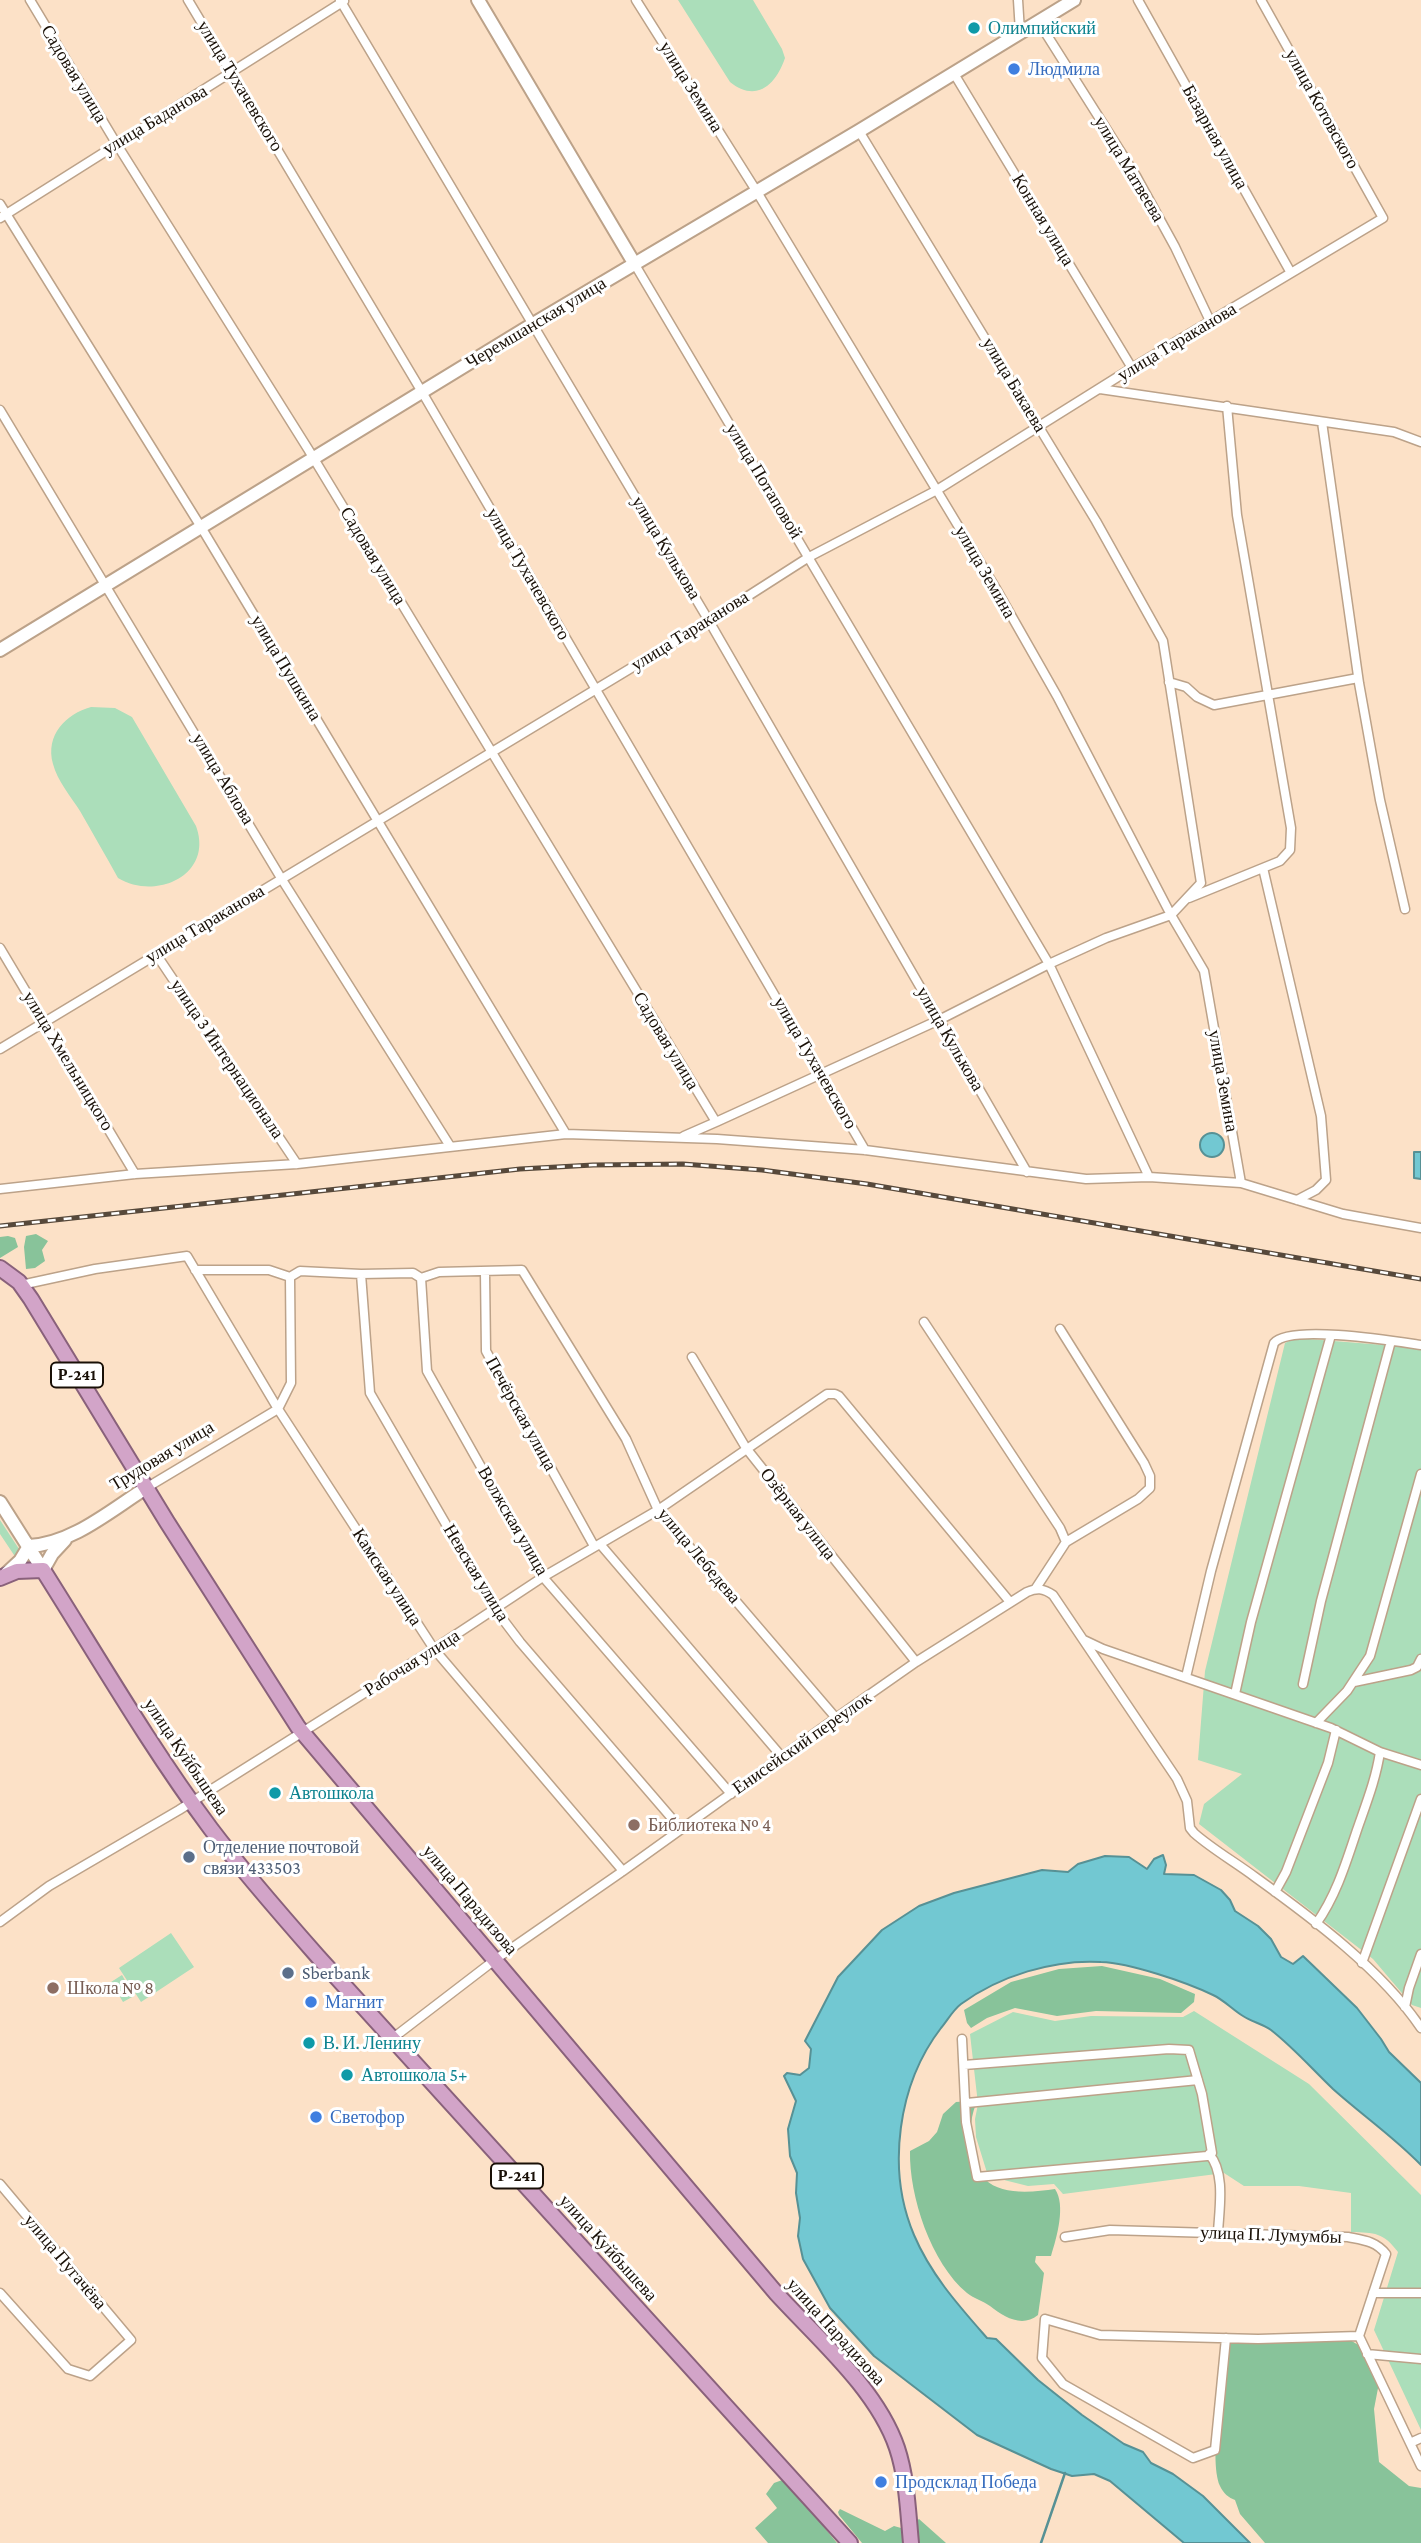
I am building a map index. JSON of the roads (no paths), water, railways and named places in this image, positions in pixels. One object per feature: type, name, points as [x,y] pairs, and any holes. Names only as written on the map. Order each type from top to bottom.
[{"type":"highway","name":"улица Парадизова","points":[[0,1268],[21,1285],[272,1689],[302,1732],[776,2293],[873,2402],[897,2447],[904,2476],[911,2543]]},
{"type":"highway","points":[[3,1576],[43,1570]]},
{"type":"highway","name":"улица Куйбышева","points":[[43,1570],[160,1755],[251,1879],[320,1959],[850,2543]]},
{"type":"main road","name":"улица Потаповой","points":[[478,0],[634,263]]},
{"type":"main road","name":"Черемшанская улица","points":[[0,650],[533,324],[1074,0]]},
{"type":"main road","name":"Трудовая улица","points":[[68,1537],[146,1488]]},
{"type":"main road","points":[[0,1502],[43,1570]]},
{"type":"main road","points":[[29,1546],[68,1537]]},
{"type":"main road","points":[[43,1570],[52,1554],[68,1537]]},
{"type":"main road","points":[[3,1576],[20,1561],[29,1546]]},
{"type":"street","name":"Садовая улица","points":[[30,0],[116,144],[313,458],[713,1118]]},
{"type":"street","name":"улица Тухачевского","points":[[188,0],[422,392],[865,1150]]},
{"type":"street","name":"улица Земина","points":[[636,0],[757,192],[937,490],[1057,696],[1171,915],[1204,971],[1241,1183]]},
{"type":"street","points":[[1018,0],[1020,32]]},
{"type":"street","name":"Базарная улица","points":[[1138,0],[1291,273]]},
{"type":"street","name":"улица Котовского","points":[[1261,0],[1383,219]]},
{"type":"street","name":"улица Баданова","points":[[3,216],[233,73],[342,1]]},
{"type":"street","name":"улица Кулькова","points":[[342,1],[709,621],[1027,1172]]},
{"type":"street","name":"улица Матвеева","points":[[1038,21],[1136,176],[1175,247],[1210,321]]},
{"type":"street","name":"Конная улица","points":[[953,72],[1132,368]]},
{"type":"street","name":"улица Бакаева","points":[[859,131],[1096,521],[1163,641],[1169,682]]},
{"type":"street","name":"улица Пушкина","points":[[0,204],[3,216],[201,527],[566,1134]]},
{"type":"street","name":"улица Тараканова","points":[[0,1049],[709,621],[809,557],[937,490],[1132,368],[1383,219]]},
{"type":"street","name":"улица Потаповой","points":[[634,263],[1049,964],[1149,1177]]},
{"type":"street","points":[[1100,389],[1394,432],[1421,442]]},
{"type":"street","points":[[1186,899],[1280,861],[1290,849],[1291,828],[1237,515],[1227,406]]},
{"type":"street","name":"улица Аблова","points":[[0,410],[281,877],[450,1146]]},
{"type":"street","points":[[1322,422],[1358,678],[1380,800],[1405,909]]},
{"type":"street","points":[[676,1138],[692,1133],[713,1118],[822,1075],[1106,938],[1171,915],[1201,883],[1169,682],[1186,687],[1197,697],[1214,705],[1358,678]]},
{"type":"street","points":[[1263,868],[1321,1116],[1325,1155],[1326,1180],[1316,1190],[1297,1200]]},
{"type":"street","name":"улица Хмельницкого","points":[[0,948],[135,1174]]},
{"type":"street","name":"улица 3 Интернационала","points":[[156,954],[297,1164]]},
{"type":"street","points":[[0,1188],[135,1174],[297,1164],[566,1134],[865,1150],[1086,1179],[1149,1177],[1241,1183],[1343,1214],[1421,1228]]},
{"type":"street","name":"Камская улица","points":[[21,1285],[95,1269],[187,1256],[278,1409],[434,1649],[623,1871]]},
{"type":"street","points":[[195,1270],[269,1270],[290,1277],[300,1271],[413,1273],[421,1278],[439,1272],[477,1270],[485,1273]]},
{"type":"street","name":"улица Лебедева","points":[[485,1273],[522,1270],[626,1439],[659,1510],[836,1718]]},
{"type":"street","name":"Печёрская улица","points":[[485,1273],[486,1351],[597,1545],[782,1757]]},
{"type":"street","name":"Невская улица","points":[[361,1274],[370,1393],[495,1609],[520,1642],[681,1829]]},
{"type":"street","points":[[278,1409],[291,1383],[290,1277]]},
{"type":"street","name":"Волжская улица","points":[[421,1278],[427,1371],[543,1577],[731,1794]]},
{"type":"street","points":[[924,1321],[1060,1528],[1066,1542]]},
{"type":"street","points":[[1060,1329],[1144,1462],[1150,1476],[1150,1488],[1138,1499],[1066,1542],[1036,1588],[1053,1595],[1177,1779],[1187,1801],[1190,1828],[1316,1924],[1362,1963],[1405,2007],[1421,2028]]},
{"type":"street","points":[[1186,1677],[1211,1571],[1271,1351],[1277,1339],[1282,1336],[1314,1334],[1421,1345]]},
{"type":"street","points":[[1235,1694],[1251,1622],[1331,1335]]},
{"type":"street","points":[[1303,1684],[1318,1614],[1391,1341]]},
{"type":"street","name":"Озёрная улица","points":[[692,1357],[746,1448],[916,1662]]},
{"type":"street","name":"Рабочая улица","points":[[0,1922],[49,1886],[192,1801],[543,1577],[659,1510],[827,1394],[839,1396],[1010,1602]]},
{"type":"street","name":"Трудовая улица","points":[[146,1488],[278,1409]]},
{"type":"street","points":[[1316,1723],[1354,1682],[1366,1663],[1375,1641],[1421,1474]]},
{"type":"street","name":"Енисейский переулок","points":[[393,2038],[496,1959],[916,1662],[1036,1588]]},
{"type":"street","points":[[1084,1640],[1316,1723],[1380,1752],[1421,1765]]},
{"type":"street","points":[[1354,1682],[1411,1670],[1417,1667],[1421,1659]]},
{"type":"street","points":[[1275,1892],[1286,1872],[1328,1763],[1336,1731]]},
{"type":"street","points":[[1316,1924],[1341,1877],[1377,1774],[1380,1752]]},
{"type":"street","points":[[1362,1963],[1421,1799]]},
{"type":"street","points":[[1405,2007],[1421,1954]]},
{"type":"street","points":[[962,2039],[966,2122],[977,2177],[1209,2154]]},
{"type":"street","points":[[964,2065],[1189,2050],[1198,2080],[1212,2153],[1209,2154]]},
{"type":"street","points":[[967,2103],[1198,2080]]},
{"type":"street","points":[[1209,2154],[1217,2168],[1218,2233]]},
{"type":"street","name":"улица Пугачёва","points":[[0,2184],[131,2340],[90,2376],[68,2369],[0,2293]]},
{"type":"street","name":"улица П. Лумумбы","points":[[1065,2237],[1110,2230],[1348,2237],[1371,2242],[1386,2254],[1359,2336]]},
{"type":"street","points":[[1373,2292],[1421,2293]]},
{"type":"street","points":[[1226,2338],[1215,2450],[1193,2458],[1063,2384],[1042,2358],[1045,2319],[1100,2335],[1226,2338],[1359,2336],[1421,2466]]},
{"type":"street","points":[[1367,2354],[1421,2358]]},
{"type":"street","points":[[1410,2443],[1421,2438]]},
{"type":"water","points":[[1212,1133],[1220,1137],[1224,1145],[1220,1153],[1212,1157],[1204,1153],[1200,1145],[1204,1137]]},
{"type":"water","points":[[1414,1152],[1421,1152],[1421,1179],[1414,1178]]},
{"type":"water","points":[[1163,1855],[1166,1865],[1164,1874],[1194,1875],[1221,1890],[1235,1911],[1258,1926],[1271,1939],[1281,1957],[1293,1964],[1303,1956],[1357,2008],[1389,2052],[1421,2083],[1421,2165],[1333,2089],[1279,2037],[1217,1997],[1142,1969],[1113,1963],[1083,1962],[1028,1971],[992,1985],[953,2012],[926,2050],[906,2101],[899,2155],[900,2183],[905,2209],[921,2250],[946,2290],[987,2338],[996,2339],[1038,2380],[1082,2415],[1124,2444],[1143,2452],[1151,2463],[1173,2474],[1203,2496],[1250,2543],[1184,2543],[1110,2481],[1094,2474],[1072,2476],[1051,2469],[977,2435],[874,2356],[830,2308],[803,2259],[798,2236],[800,2218],[796,2193],[797,2173],[790,2156],[788,2129],[796,2101],[784,2076],[787,2073],[800,2075],[809,2068],[811,2049],[805,2041],[838,1977],[882,1930],[919,1906],[954,1893],[1042,1870],[1068,1872],[1078,1864],[1105,1856],[1129,1857],[1147,1869],[1154,1859]]},
{"type":"waterway","points":[[1041,2543],[1065,2473]]},
{"type":"railway","points":[[0,1226],[520,1169],[683,1164],[762,1170],[867,1184],[1421,1279]]},
{"type":"place","name":"Олимпийский","points":[[974,28]]},
{"type":"place","name":"Людмила","points":[[1014,69]]},
{"type":"place","name":"Автошкола","points":[[275,1793]]},
{"type":"place","name":"Библиотека № 4","points":[[634,1825]]},
{"type":"place","name":"Отделение почтовой связи 433503","points":[[189,1857]]},
{"type":"place","name":"Sberbank","points":[[288,1973]]},
{"type":"place","name":"Школа № 8","points":[[53,1988]]},
{"type":"place","name":"Магнит","points":[[311,2002]]},
{"type":"place","name":"В. И. Ленину","points":[[309,2043]]},
{"type":"place","name":"Автошкола 5+","points":[[347,2075]]},
{"type":"place","name":"Светофор","points":[[316,2117]]},
{"type":"place","name":"Продсклад Победа","points":[[881,2482]]}]
